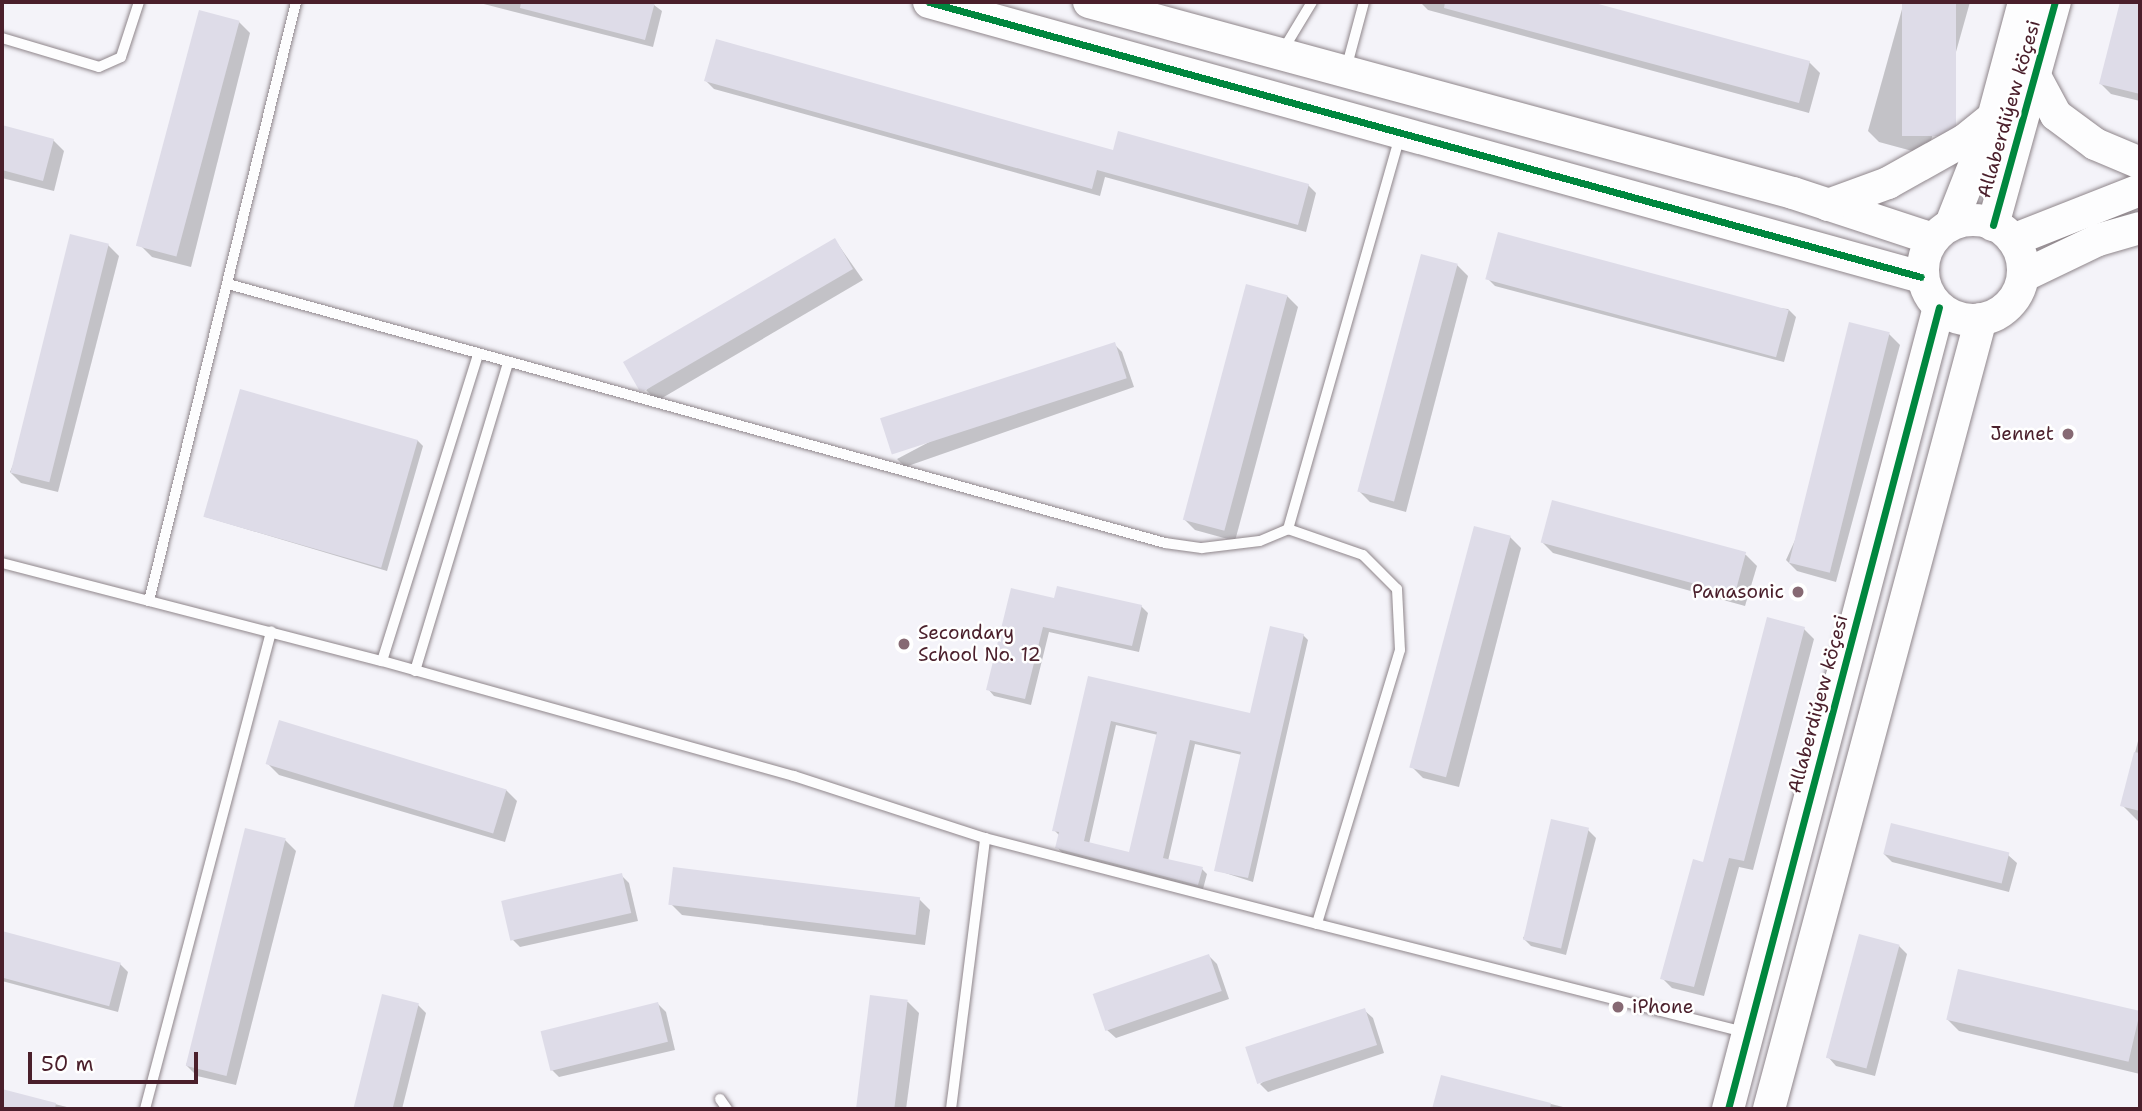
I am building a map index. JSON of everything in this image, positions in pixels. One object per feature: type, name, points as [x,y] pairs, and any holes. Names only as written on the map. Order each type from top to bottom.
[{"type":"street","points":[[929,2],[1921,277],[1939,307],[1959,318],[1981,319],[2001,312],[2016,298],[2023,276],[2023,256],[2003,232]]},
{"type":"street","points":[[1089,2],[1828,205],[1942,231],[2003,232],[2140,190]]},
{"type":"street","name":"Allaberdiýew köçesi","points":[[1942,231],[1993,118],[2024,2]]},
{"type":"street","name":"Allaberdiýew köçesi","points":[[2003,232],[2035,76],[2055,2]]},
{"type":"street","points":[[2035,76],[2056,115],[2095,144],[2140,163]]},
{"type":"street","points":[[1828,205],[1888,183],[1965,140],[1993,118]]},
{"type":"street","points":[[2023,276],[2098,240],[2140,228]]},
{"type":"street","points":[[1921,277],[1942,231]]},
{"type":"street","name":"Allaberdiýew köçesi","points":[[1728,1109],[1939,307]]},
{"type":"street","points":[[1769,1109],[1981,319]]},
{"type":"lane","points":[[2,38],[99,67],[121,57],[139,2]]},
{"type":"lane","points":[[149,601],[296,2]]},
{"type":"lane","points":[[1281,54],[1312,2]]},
{"type":"lane","points":[[1345,71],[1364,2]]},
{"type":"lane","points":[[1288,529],[1401,132]]},
{"type":"lane","points":[[228,284],[1165,543],[1213,546],[1261,541],[1288,529],[1363,555],[1397,589],[1400,650],[1317,924]]},
{"type":"lane","points":[[382,661],[478,355]]},
{"type":"lane","points":[[415,671],[508,363]]},
{"type":"lane","points":[[2,563],[271,631],[794,776],[985,838],[1747,1032]]},
{"type":"lane","points":[[145,1109],[271,631]]},
{"type":"lane","points":[[951,1109],[985,838]]},
{"type":"building","points":[[521,2],[655,2],[645,40],[520,8]]},
{"type":"building","points":[[1445,2],[1591,2],[1810,61],[1799,103],[1444,8]]},
{"type":"building","points":[[1902,2],[1956,2],[1956,136],[1902,136]]},
{"type":"building","points":[[2120,2],[2140,2],[2140,94],[2099,84]]},
{"type":"building","points":[[199,10],[240,21],[176,257],[136,246]]},
{"type":"building","points":[[716,39],[1113,150],[1118,131],[1309,184],[1298,225],[1097,170],[1092,189],[704,81]]},
{"type":"building","points":[[2,125],[54,139],[43,181],[2,170]]},
{"type":"building","points":[[1498,232],[1789,310],[1776,357],[1485,279]]},
{"type":"building","points":[[70,234],[109,244],[49,482],[10,473]]},
{"type":"building","points":[[835,238],[853,269],[644,391],[639,390],[623,362]]},
{"type":"building","points":[[1421,254],[1458,264],[1394,501],[1357,492]]},
{"type":"building","points":[[1246,284],[1288,295],[1224,531],[1183,520]]},
{"type":"building","points":[[1849,322],[1890,332],[1830,573],[1789,563]]},
{"type":"building","points":[[1115,342],[1127,378],[892,454],[880,418]]},
{"type":"building","points":[[240,389],[418,440],[381,568],[203,517]]},
{"type":"building","points":[[1552,500],[1746,552],[1735,595],[1541,543]]},
{"type":"building","points":[[1474,526],[1511,536],[1446,777],[1409,767]]},
{"type":"building","points":[[1057,586],[1142,605],[1132,646],[1043,627],[1025,699],[986,690],[1011,588],[1054,598]]},
{"type":"building","points":[[1767,617],[1805,627],[1744,861],[1729,858],[1694,987],[1660,979],[1693,859],[1703,862]]},
{"type":"building","points":[[1270,626],[1304,634],[1248,878],[1214,871],[1241,752],[1190,740],[1163,858],[1203,867],[1198,885],[1055,848],[1059,832],[1052,831],[1088,676],[1250,713]],"holes":[[[1111,721],[1157,732],[1129,852],[1084,841]]]},
{"type":"building","points":[[279,720],[507,790],[493,834],[266,764]]},
{"type":"building","points":[[2134,752],[2140,753],[2140,811],[2120,806]]},
{"type":"building","points":[[1551,819],[1589,828],[1561,949],[1523,940]]},
{"type":"building","points":[[1891,823],[2009,853],[2002,884],[1883,854]]},
{"type":"building","points":[[245,828],[286,838],[226,1076],[186,1066]]},
{"type":"building","points":[[673,867],[920,897],[916,935],[668,905]]},
{"type":"building","points":[[622,873],[631,913],[510,941],[501,901]]},
{"type":"building","points":[[2,931],[121,963],[109,1006],[2,978]]},
{"type":"building","points":[[1859,934],[1900,945],[1866,1069],[1826,1058]]},
{"type":"building","points":[[1209,954],[1222,991],[1105,1031],[1093,994]]},
{"type":"building","points":[[1958,969],[2140,1011],[2129,1062],[1946,1020]]},
{"type":"building","points":[[382,994],[419,1003],[392,1109],[353,1109]]},
{"type":"building","points":[[870,995],[908,1000],[894,1109],[856,1109]]},
{"type":"building","points":[[658,1002],[668,1042],[551,1071],[541,1031]]},
{"type":"building","points":[[1365,1008],[1377,1045],[1257,1084],[1245,1047]]},
{"type":"building","points":[[1441,1075],[1551,1103],[1550,1109],[1432,1109]]},
{"type":"building","points":[[2,1089],[56,1103],[55,1109],[2,1109]]},
{"type":"cycle path","points":[[929,2],[1921,277]]},
{"type":"cycle path","points":[[1993,225],[2055,2]]},
{"type":"cycle path","points":[[1728,1109],[1939,307]]},
{"type":"place","name":"Jennet","points":[[2068,434]]},
{"type":"place","name":"Panasonic","points":[[1798,592]]},
{"type":"place","name":"Secondary School No. 12","points":[[904,644]]},
{"type":"place","name":"iPhone","points":[[1618,1007]]}]
